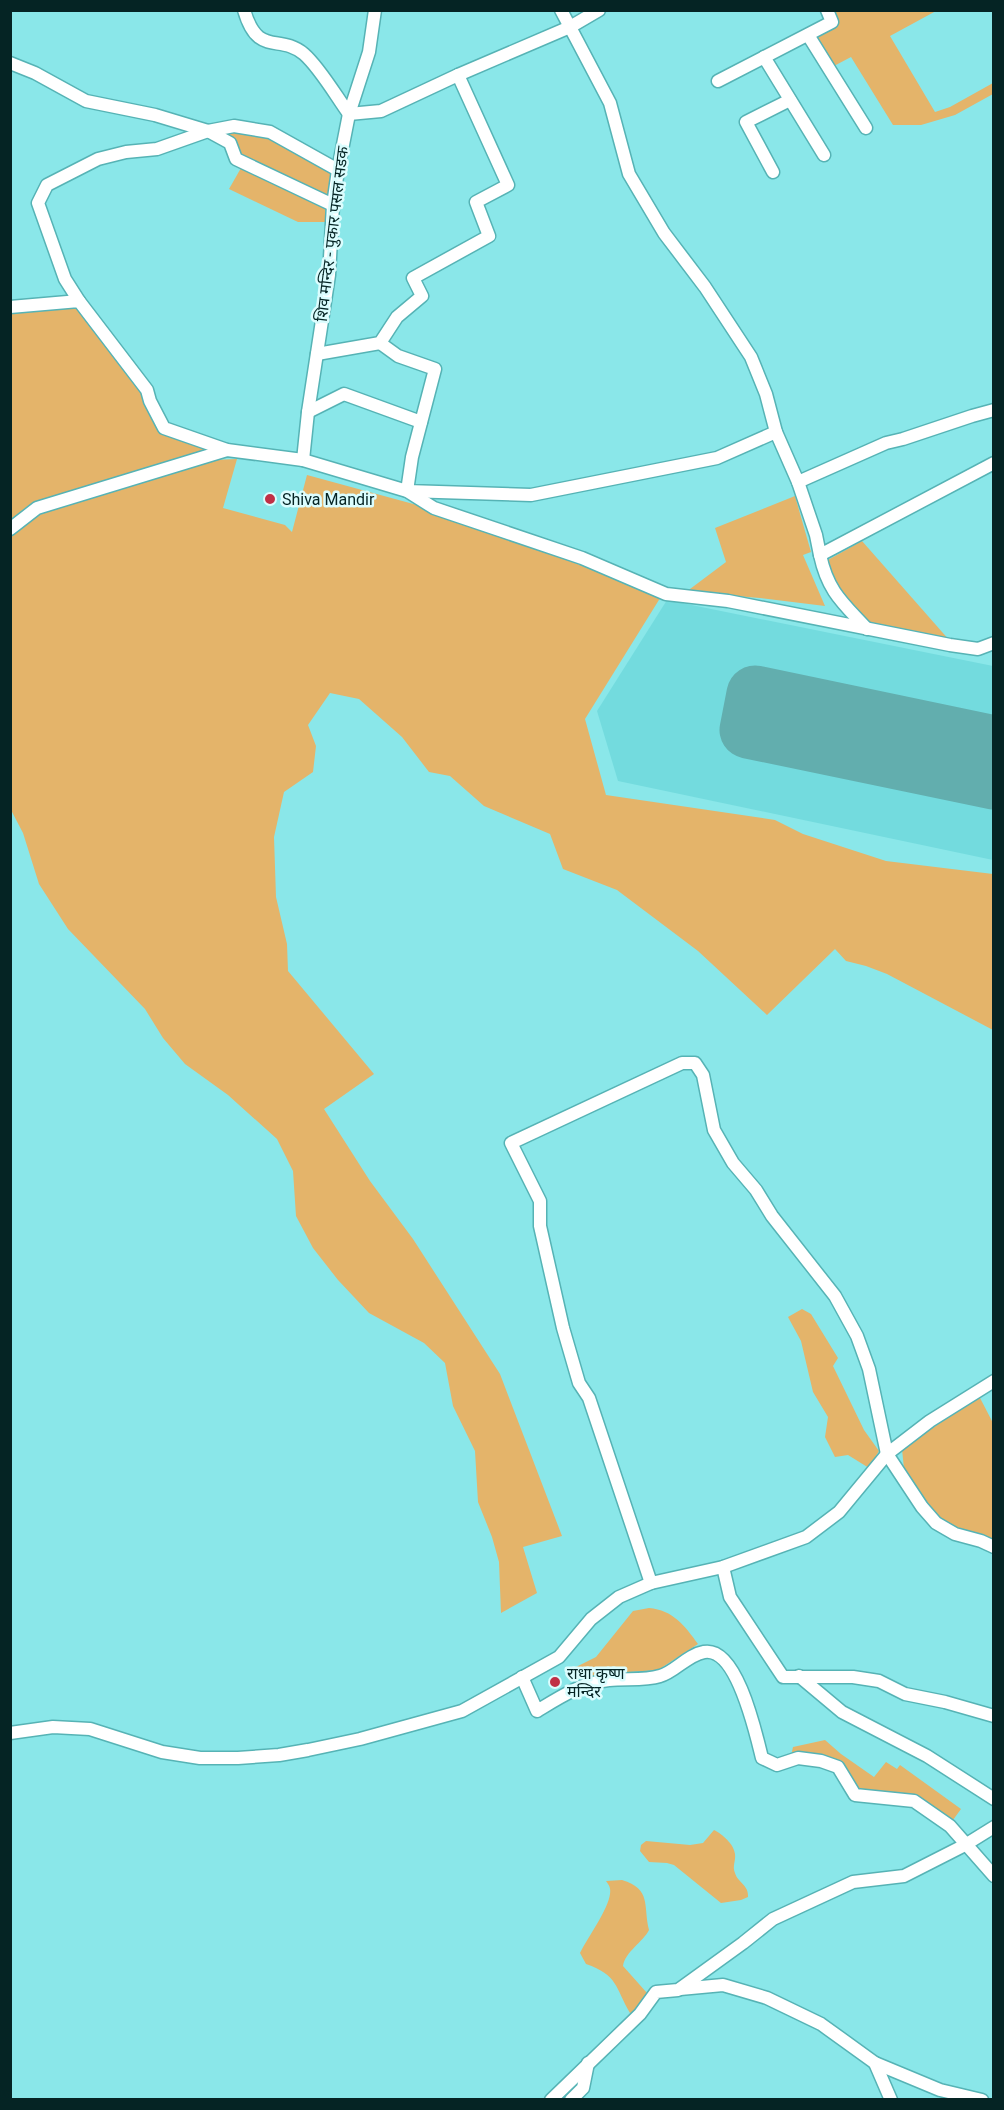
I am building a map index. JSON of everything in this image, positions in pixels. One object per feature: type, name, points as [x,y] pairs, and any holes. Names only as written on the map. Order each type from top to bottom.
[{"type":"street","points":[[244,10],[249,27],[259,38],[295,48],[304,54],[349,114],[381,111],[570,27],[599,10]]},
{"type":"street","name":"शिव मन्दिर - पुकार पसल सडक","points":[[303,460],[329,275],[333,205],[338,170],[349,114],[369,52],[375,10]]},
{"type":"street","points":[[561,10],[610,102],[629,174],[664,233],[705,287],[751,357],[766,394],[776,432],[798,482],[816,535],[825,577],[837,596],[867,629]]},
{"type":"street","points":[[718,81],[832,22],[826,10]]},
{"type":"street","points":[[808,35],[866,128]]},
{"type":"street","points":[[764,57],[824,155]]},
{"type":"street","points":[[10,63],[35,73],[86,101],[155,115],[208,131],[230,143],[236,159],[333,205]]},
{"type":"street","points":[[380,343],[397,316],[422,296],[413,278],[489,236],[476,202],[508,185],[458,75]]},
{"type":"street","points":[[773,172],[746,122],[790,100]]},
{"type":"street","points":[[338,170],[270,132],[234,126],[208,131],[157,149],[126,152],[98,159],[46,185],[38,203],[65,279],[79,301],[147,390],[164,428],[227,450],[303,460],[407,491],[531,495],[717,458],[776,432]]},
{"type":"street","points":[[10,307],[79,301]]},
{"type":"street","points":[[317,354],[380,343],[398,356],[435,369],[412,457],[407,491]]},
{"type":"street","points":[[308,412],[344,394],[421,422]]},
{"type":"street","points":[[798,482],[886,443],[993,410]]},
{"type":"street","points":[[10,529],[37,508],[227,450]]},
{"type":"street","points":[[820,555],[993,463]]},
{"type":"street","points":[[407,491],[434,508],[582,558],[666,594],[728,601],[978,650],[993,643]]},
{"type":"street","points":[[651,1583],[589,1398],[579,1383],[572,1361],[540,1226],[540,1201],[511,1143],[682,1063],[695,1062],[703,1075],[714,1130],[733,1163],[756,1190],[772,1216],[835,1296],[856,1336],[869,1369],[887,1454],[921,1507],[936,1523],[955,1534],[993,1547]]},
{"type":"street","points":[[10,1733],[53,1727],[90,1729],[162,1752],[200,1758],[279,1755],[360,1739],[462,1710],[559,1657],[591,1619],[619,1597],[651,1583],[723,1567],[806,1537],[839,1512],[887,1454],[930,1421],[993,1381]]},
{"type":"street","points":[[723,1567],[730,1597],[783,1677],[853,1677],[879,1681],[904,1694],[945,1702],[993,1716]]},
{"type":"street","points":[[522,1677],[537,1711],[571,1690],[609,1680],[660,1676],[703,1652],[715,1652],[724,1658],[739,1683],[762,1758],[777,1765],[798,1758],[821,1761],[838,1767],[855,1795],[914,1801],[950,1826],[993,1876]]},
{"type":"street","points":[[799,1676],[842,1712],[927,1756],[993,1798]]},
{"type":"street","points":[[678,1990],[743,1944],[773,1919],[853,1882],[904,1876],[965,1845],[993,1827]]},
{"type":"street","points":[[551,2100],[640,2014],[656,1992],[723,1985],[767,1998],[821,2024],[875,2063],[940,2090],[982,2100]]},
{"type":"street","points":[[571,2100],[583,2088],[588,2063]]},
{"type":"street","points":[[875,2063],[891,2100]]},
{"type":"shaded area","points":[[831,11],[936,11],[890,36],[935,112],[950,107],[993,83],[993,94],[955,115],[921,125],[893,125],[851,57],[832,67],[815,37],[838,24]]},
{"type":"shaded area","points":[[234,129],[268,135],[331,169],[327,199],[240,158],[219,133]]},
{"type":"shaded area","points":[[241,168],[325,204],[325,222],[298,222],[229,189]]},
{"type":"shaded area","points":[[78,306],[144,395],[162,430],[213,449],[28,506],[11,519],[11,310]]},
{"type":"shaded area","points":[[237,459],[223,508],[285,525],[292,532],[307,475],[417,505],[662,595],[585,719],[606,795],[775,820],[803,834],[886,861],[993,874],[993,1030],[887,974],[846,961],[835,949],[767,1015],[698,951],[617,890],[563,869],[550,834],[484,806],[450,776],[429,772],[402,737],[359,699],[330,693],[308,725],[316,746],[313,772],[284,792],[274,837],[276,897],[287,944],[288,971],[374,1074],[324,1109],[370,1181],[413,1239],[500,1374],[562,1536],[523,1547],[537,1593],[501,1613],[499,1562],[478,1502],[475,1451],[453,1406],[445,1363],[424,1343],[369,1313],[338,1280],[313,1248],[296,1216],[293,1171],[277,1139],[228,1095],[185,1064],[163,1038],[145,1009],[68,929],[39,884],[23,833],[11,810],[10,535],[42,512],[213,460]]},
{"type":"shaded area","points":[[795,496],[811,552],[803,555],[825,606],[686,592],[726,562],[715,528]]},
{"type":"shaded area","points":[[862,541],[950,641],[875,628],[839,593],[826,561]]},
{"type":"shaded area","points":[[667,600],[993,666],[993,860],[618,781],[597,711]]},
{"type":"shaded area","points":[[802,1309],[811,1314],[838,1358],[833,1366],[864,1430],[879,1451],[869,1468],[848,1455],[835,1457],[825,1437],[828,1417],[813,1392],[801,1341],[788,1317]]},
{"type":"shaded area","points":[[979,1396],[993,1423],[993,1541],[949,1526],[923,1503],[904,1469],[902,1449]]},
{"type":"shaded area","points":[[649,1608],[665,1612],[678,1620],[698,1644],[658,1670],[600,1674],[583,1679],[576,1667],[596,1657],[633,1611]]},
{"type":"shaded area","points":[[825,1740],[874,1777],[886,1762],[897,1769],[900,1765],[961,1809],[950,1824],[915,1799],[857,1793],[843,1767],[791,1756],[793,1747]]},
{"type":"shaded area","points":[[714,1830],[730,1843],[735,1854],[736,1876],[747,1890],[748,1897],[721,1903],[674,1865],[649,1862],[640,1851],[641,1845],[646,1841],[690,1845],[703,1843]]},
{"type":"shaded area","points":[[622,1880],[632,1884],[642,1893],[649,1930],[624,1961],[623,1966],[647,1993],[635,2011],[630,2013],[610,1977],[586,1964],[580,1953],[608,1900],[610,1890],[606,1881]]},
{"type":"runway","points":[[994,744],[755,694],[748,730],[994,781]]},
{"type":"place","name":"Shiva Mandir","points":[[270,499]]},
{"type":"place","name":"राधा कृष्ण मन्दिर","points":[[555,1682]]}]
